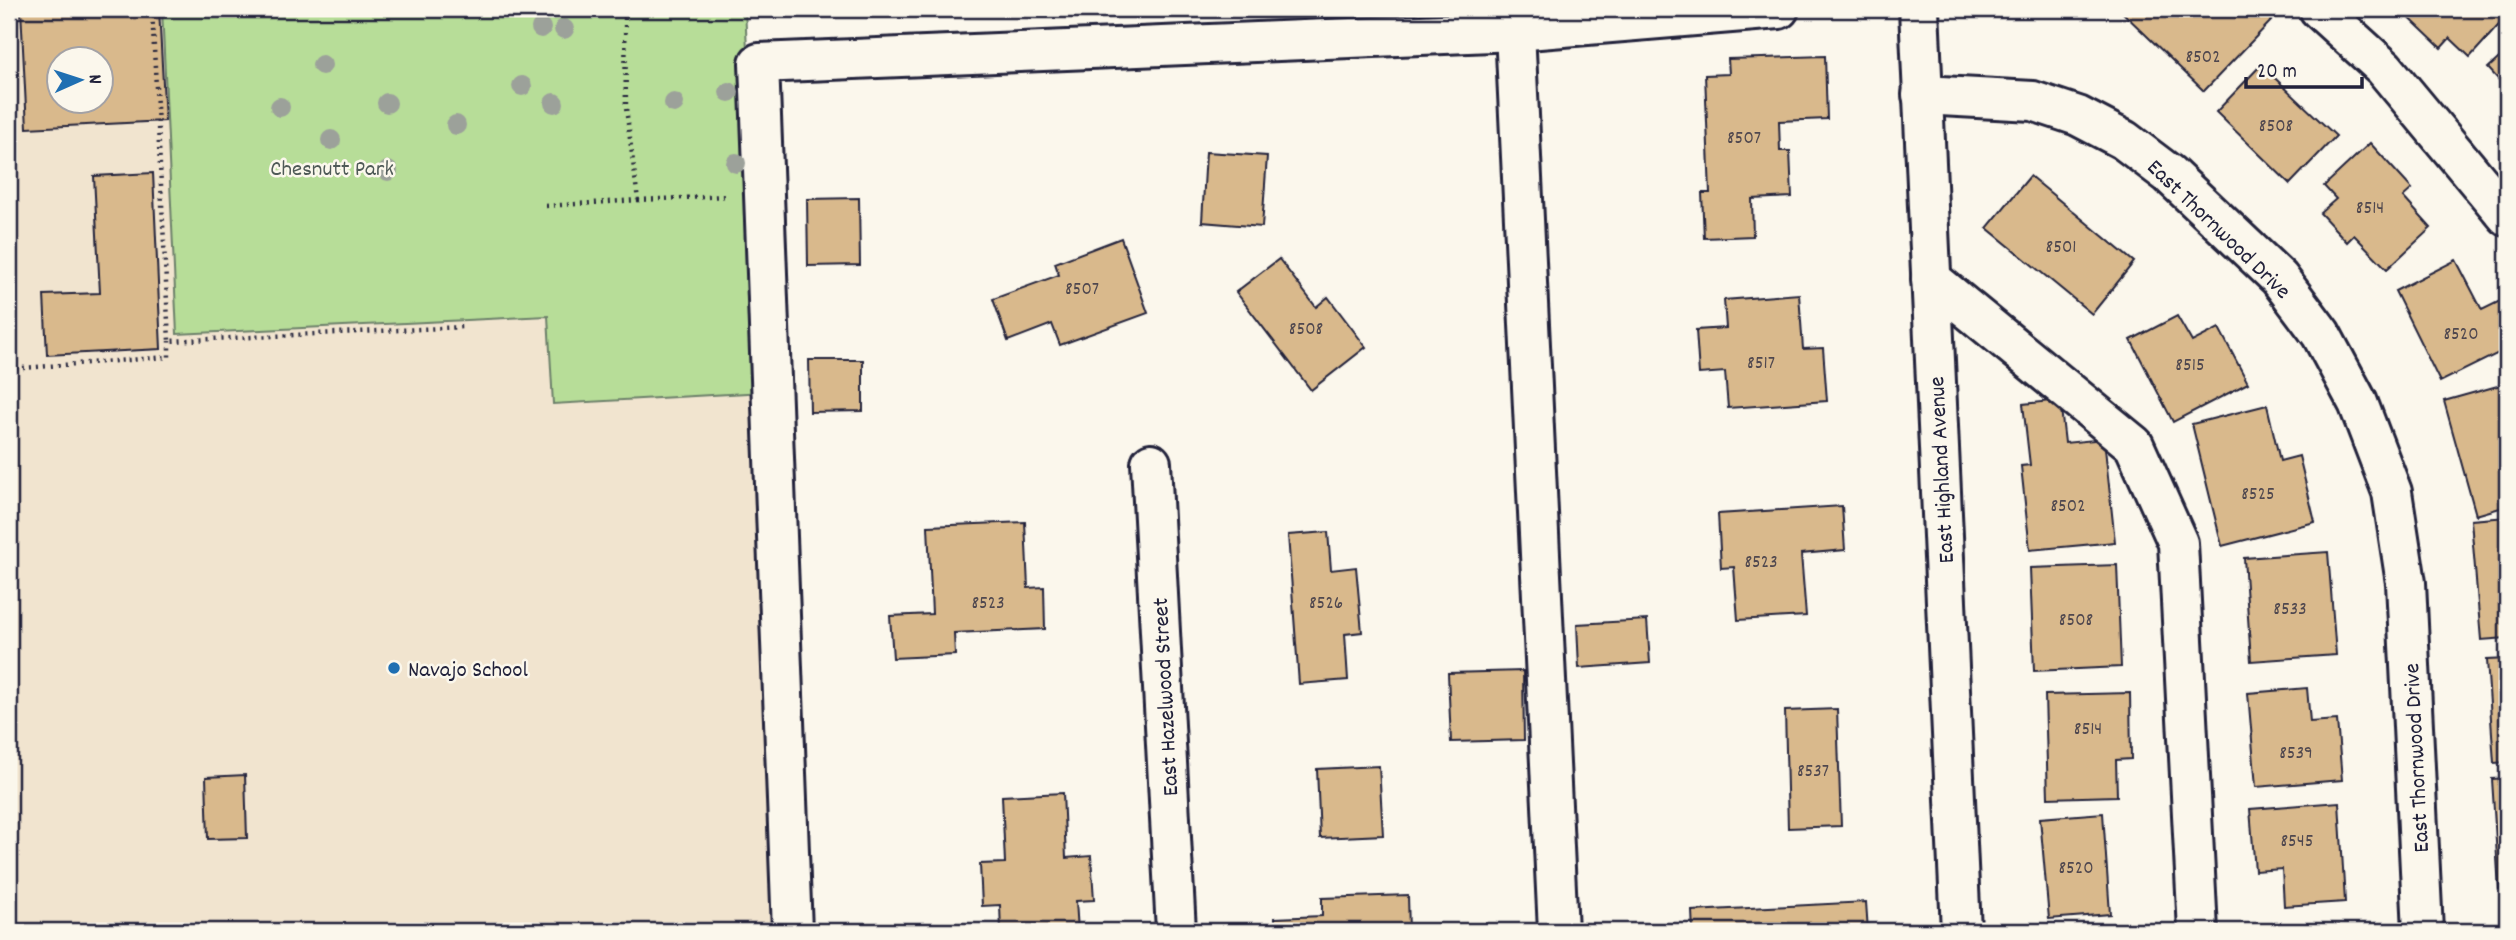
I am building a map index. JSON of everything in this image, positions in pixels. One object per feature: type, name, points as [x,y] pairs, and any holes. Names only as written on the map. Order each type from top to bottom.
[{"type":"street","points":[[792,931],[759,63],[1515,31],[1779,9]]},
{"type":"street","name":"East Highland Avenue","points":[[1919,9],[1961,931]]},
{"type":"street","points":[[2319,9],[2384,68],[2507,216]]},
{"type":"street","points":[[1515,31],[1558,931]]},
{"type":"street","name":"East Thornwood Drive","points":[[1922,95],[2033,101],[2078,116],[2124,140],[2169,174],[2279,278],[2322,334],[2358,403],[2392,492],[2406,583],[2423,931]]},
{"type":"street","points":[[1931,279],[2134,445],[2178,543],[2198,931]]},
{"type":"street","name":"East Hazelwood Street","points":[[1151,463],[1176,931]]},
{"type":"path","points":[[9,369],[169,357],[152,9]]},
{"type":"path","points":[[632,9],[625,18],[626,108],[638,200]]},
{"type":"path","points":[[545,206],[734,195]]},
{"type":"path","points":[[169,341],[463,327]]},
{"type":"shaded area","name":"Navajo School","points":[[9,9],[162,9],[178,334],[548,316],[764,392],[792,931],[9,931]]},
{"type":"green space","name":"Chesnutt Park","points":[[162,9],[745,9],[764,392],[553,404],[548,316],[177,334]]},
{"type":"building","points":[[21,9],[159,9],[165,121],[27,128]]},
{"type":"building","points":[[2119,9],[2263,9],[2273,19],[2204,91]]},
{"type":"building","points":[[2400,9],[2507,9],[2507,16],[2470,57],[2450,38],[2441,48]]},
{"type":"building","points":[[2507,51],[2507,89],[2488,68]]},
{"type":"building","points":[[1825,56],[1827,119],[1779,121],[1780,151],[1790,151],[1792,197],[1752,199],[1753,236],[1704,238],[1702,193],[1710,193],[1705,75],[1729,74],[1728,59]]},
{"type":"building","points":[[2261,65],[2336,136],[2290,184],[2216,112]]},
{"type":"building","points":[[2370,143],[2412,189],[2403,197],[2431,228],[2387,269],[2354,235],[2347,242],[2320,213],[2336,199],[2324,186]]},
{"type":"building","points":[[1206,152],[1267,156],[1262,227],[1202,222]]},
{"type":"building","points":[[153,173],[161,349],[47,355],[44,295],[100,293],[94,176]]},
{"type":"building","points":[[2030,176],[2134,262],[2092,314],[1987,228]]},
{"type":"building","points":[[859,198],[860,265],[808,266],[807,199]]},
{"type":"building","points":[[1121,238],[1148,313],[1060,345],[1052,324],[1008,341],[993,299],[1059,275],[1055,263]]},
{"type":"building","points":[[1279,259],[1316,307],[1328,297],[1366,347],[1311,390],[1236,292]]},
{"type":"building","points":[[2456,260],[2482,310],[2500,301],[2507,315],[2507,349],[2440,382],[2395,291]]},
{"type":"building","points":[[1799,294],[1803,349],[1823,348],[1827,401],[1728,408],[1725,372],[1699,374],[1696,330],[1726,328],[1724,300]]},
{"type":"building","points":[[2177,316],[2192,342],[2219,328],[2248,383],[2173,422],[2131,340]]},
{"type":"building","points":[[809,360],[863,360],[863,411],[810,412]]},
{"type":"building","points":[[2501,385],[2507,406],[2507,506],[2476,515],[2444,401]]},
{"type":"building","points":[[2060,400],[2065,443],[2104,439],[2115,542],[2030,550],[2021,466],[2030,465],[2023,404]]},
{"type":"building","points":[[2267,405],[2280,461],[2299,456],[2315,522],[2222,546],[2192,424]]},
{"type":"building","points":[[1842,506],[1845,550],[1801,554],[1806,616],[1738,620],[1734,567],[1721,568],[1718,514]]},
{"type":"building","points":[[2507,517],[2507,638],[2481,640],[2471,520]]},
{"type":"building","points":[[1025,522],[1028,588],[1044,587],[1045,629],[954,633],[955,655],[893,658],[890,616],[932,614],[928,526]]},
{"type":"building","points":[[1328,532],[1331,570],[1356,567],[1362,632],[1345,634],[1348,680],[1299,684],[1288,535]]},
{"type":"building","points":[[2328,552],[2336,655],[2251,661],[2244,558]]},
{"type":"building","points":[[2117,565],[2121,667],[2034,671],[2030,568]]},
{"type":"building","points":[[1647,620],[1650,663],[1579,668],[1577,624]]},
{"type":"building","points":[[2507,659],[2507,762],[2494,763],[2487,660]]},
{"type":"building","points":[[1523,671],[1524,740],[1451,742],[1448,673]]},
{"type":"building","points":[[2307,688],[2310,722],[2337,720],[2342,780],[2256,787],[2248,693]]},
{"type":"building","points":[[2130,693],[2131,759],[2116,760],[2117,796],[2048,798],[2045,695]]},
{"type":"building","points":[[1837,709],[1841,826],[1788,828],[1785,711]]},
{"type":"building","points":[[1379,766],[1383,835],[1320,838],[1317,769]]},
{"type":"building","points":[[245,775],[247,838],[208,839],[206,777]]},
{"type":"building","points":[[2507,778],[2507,888],[2499,889],[2492,779]]},
{"type":"building","points":[[1063,793],[1066,858],[1091,856],[1094,900],[1076,901],[1078,931],[1001,931],[1000,905],[982,906],[980,864],[1005,863],[1002,796]]},
{"type":"building","points":[[2339,802],[2345,902],[2284,906],[2282,869],[2255,871],[2250,809]]},
{"type":"building","points":[[2103,813],[2110,914],[2049,919],[2040,818]]},
{"type":"building","points":[[1408,895],[1409,931],[1275,931],[1275,918],[1322,916],[1322,898]]},
{"type":"building","points":[[1866,902],[1868,931],[1693,931],[1692,911]]},
{"type":"building","points":[[2339,925],[2339,931],[2273,931],[2273,930]]},
{"type":"place","name":"Navajo School","points":[[394,668]]}]
